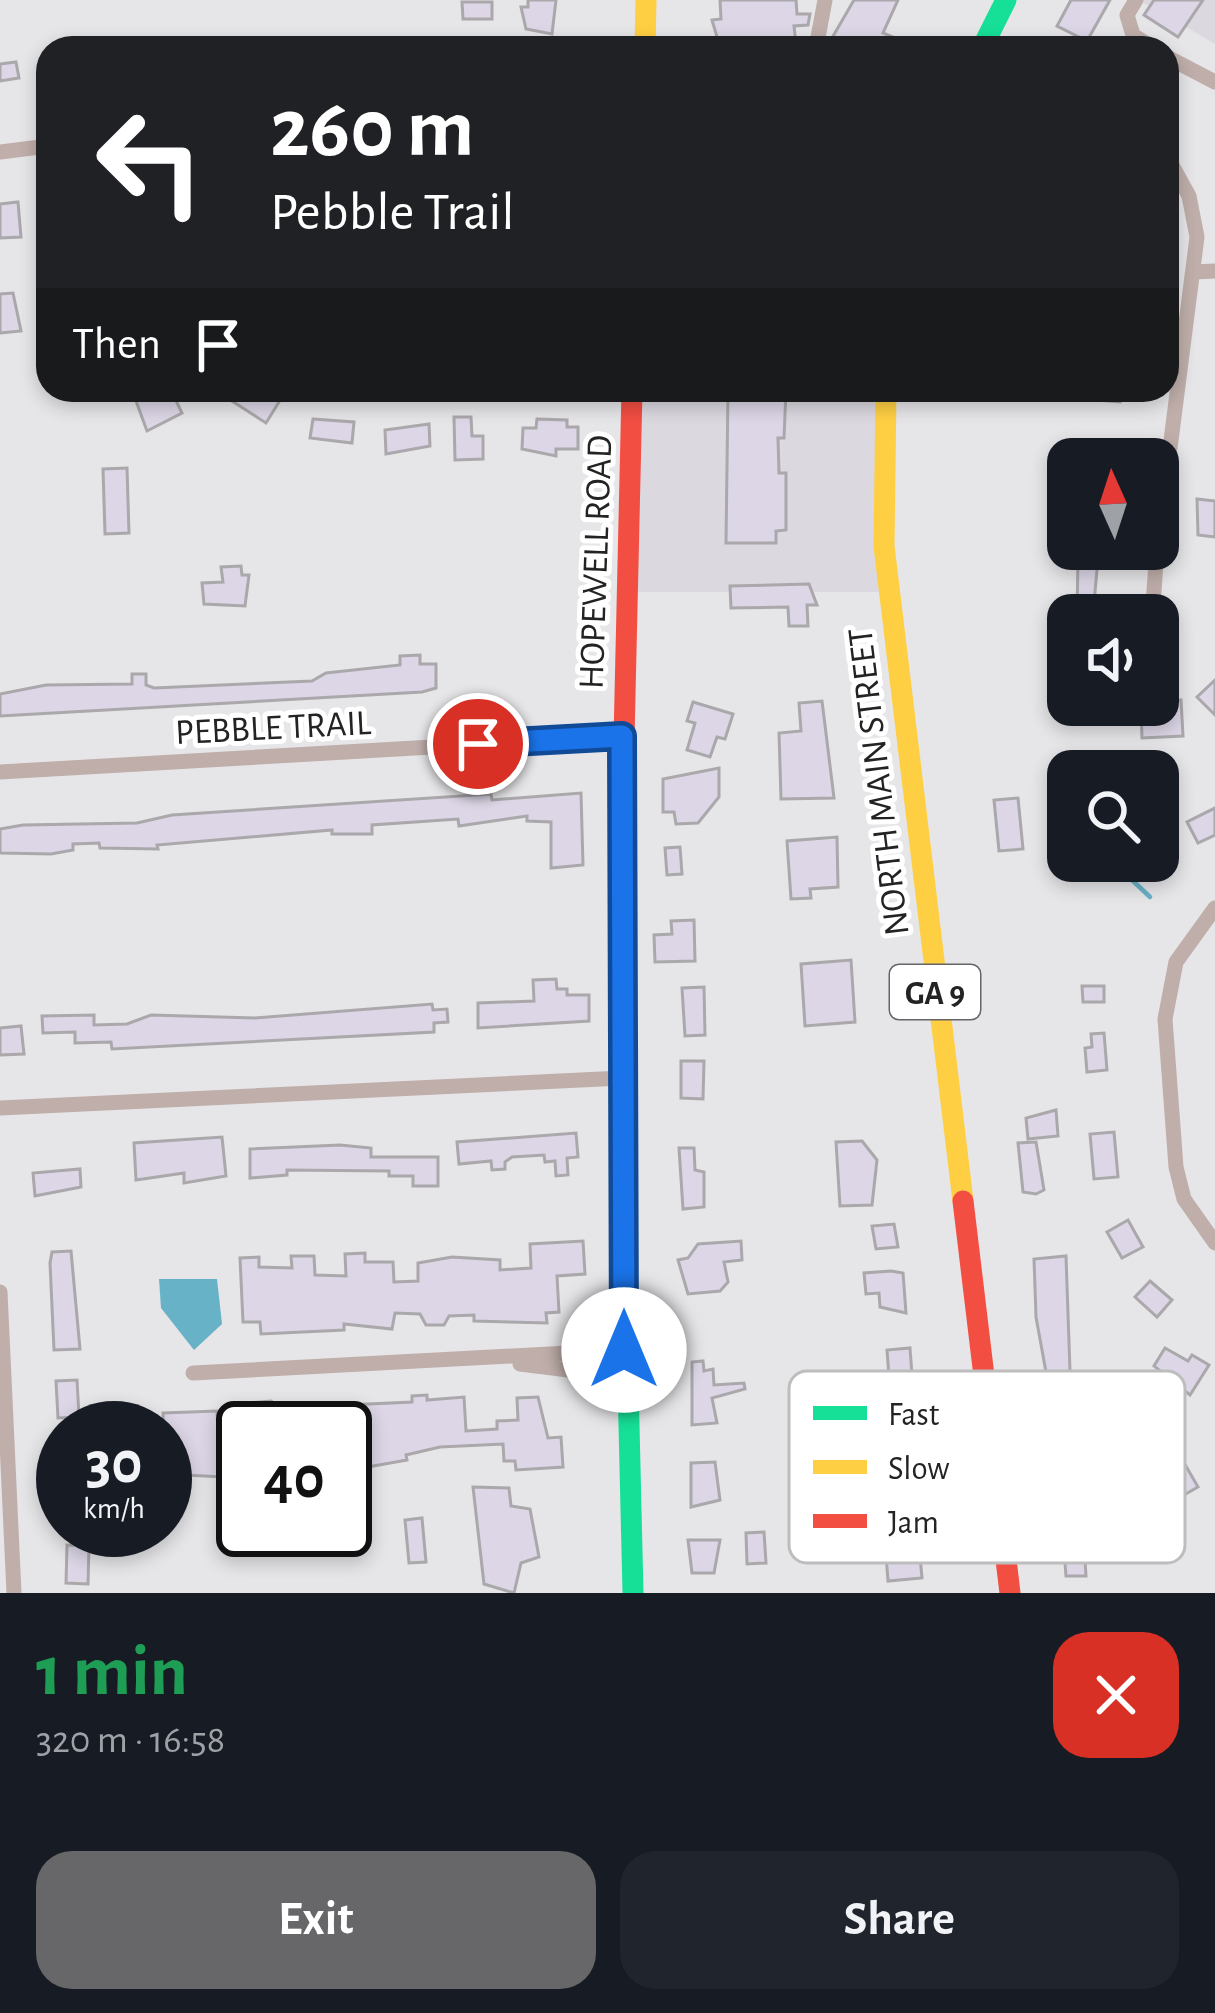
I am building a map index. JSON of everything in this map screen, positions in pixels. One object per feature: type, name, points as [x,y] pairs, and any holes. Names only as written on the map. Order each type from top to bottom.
[{"type":"main road","points":[[645,36],[646,0]]},
{"type":"main road","points":[[988,36],[1006,0]]},
{"type":"main road","name":"HOPEWELL ROAD","points":[[632,402],[622,736],[622,1078],[624,1350],[633,1593]]},
{"type":"main road","name":"NORTH MAIN STREET","points":[[886,402],[884,546],[983,1371]]},
{"type":"main road","name":"NORTH MAIN STREET","points":[[1006,1563],[1010,1593]]},
{"type":"street","points":[[818,36],[825,0]]},
{"type":"street","points":[[1136,0],[1127,15],[1129,28],[1139,36]]},
{"type":"street","points":[[1179,63],[1215,82]]},
{"type":"street","points":[[0,152],[36,148]]},
{"type":"street","points":[[1179,178],[1189,196],[1197,237],[1179,382]]},
{"type":"street","points":[[1193,272],[1215,271]]},
{"type":"street","points":[[1172,438],[1176,402]]},
{"type":"street","name":"PEBBLE TRAIL","points":[[0,772],[622,736]]},
{"type":"street","points":[[1215,908],[1176,962],[1166,1019],[1176,1167],[1184,1199],[1215,1243]]},
{"type":"street","points":[[0,1108],[622,1078]]},
{"type":"street","points":[[0,1292],[14,1593]]},
{"type":"street","points":[[194,1373],[624,1350]]},
{"type":"street","points":[[579,1353],[580,1374]]},
{"type":"street","points":[[499,1360],[626,1377]]},
{"type":"shaded area","points":[[1139,0],[1215,0],[1215,44],[1205,38]]},
{"type":"shaded area","points":[[629,402],[888,402],[882,592],[619,592]]},
{"type":"water","points":[[159,1279],[217,1279],[222,1324],[194,1350],[161,1308]]},
{"type":"building","points":[[528,0],[556,0],[552,34],[526,29],[521,7],[528,7]]},
{"type":"building","points":[[720,0],[796,0],[797,14],[810,14],[808,25],[794,26],[795,36],[717,36],[712,20],[721,19]]},
{"type":"building","points":[[854,0],[898,0],[883,33],[890,36],[833,36]]},
{"type":"building","points":[[1071,0],[1110,0],[1090,36],[1077,36],[1057,26]]},
{"type":"building","points":[[1154,0],[1203,0],[1179,36],[1144,15]]},
{"type":"building","points":[[462,2],[492,2],[492,19],[463,19]]},
{"type":"building","points":[[16,62],[19,78],[0,81],[0,64]]},
{"type":"building","points":[[18,202],[21,237],[0,238],[0,204]]},
{"type":"building","points":[[13,293],[21,331],[0,333],[0,294]]},
{"type":"building","points":[[136,402],[177,402],[182,413],[147,431]]},
{"type":"building","points":[[234,402],[279,402],[266,423]]},
{"type":"building","points":[[728,402],[786,402],[784,438],[778,438],[779,473],[786,473],[786,530],[776,531],[776,543],[726,543]]},
{"type":"building","points":[[454,417],[471,417],[472,436],[483,436],[483,459],[455,460]]},
{"type":"building","points":[[313,419],[354,422],[352,443],[310,438]]},
{"type":"building","points":[[537,419],[567,420],[567,427],[578,427],[578,449],[556,449],[556,456],[522,449],[523,428],[536,428]]},
{"type":"building","points":[[429,424],[430,446],[386,454],[385,430]]},
{"type":"building","points":[[127,468],[129,533],[105,534],[103,469]]},
{"type":"building","points":[[1197,499],[1215,501],[1215,537],[1198,535]]},
{"type":"building","points":[[241,566],[242,575],[249,575],[245,606],[204,604],[202,583],[223,582],[221,567]]},
{"type":"building","points":[[1078,570],[1097,570],[1095,594],[1077,594]]},
{"type":"building","points":[[809,584],[817,605],[807,605],[808,626],[789,626],[788,607],[731,608],[730,586]]},
{"type":"building","points":[[420,655],[420,664],[436,664],[436,688],[422,692],[0,716],[0,694],[46,685],[132,684],[132,674],[146,674],[146,685],[154,688],[312,681],[326,673],[400,665],[400,656]]},
{"type":"building","points":[[1215,680],[1215,715],[1197,697]]},
{"type":"building","points":[[1181,700],[1183,736],[1142,738],[1142,726],[1179,726]]},
{"type":"building","points":[[822,701],[834,798],[781,799],[779,733],[801,731],[799,703]]},
{"type":"building","points":[[693,702],[733,714],[725,739],[717,737],[710,757],[687,750],[695,723],[687,721]]},
{"type":"building","points":[[719,768],[719,797],[698,823],[676,824],[674,812],[663,812],[663,779]]},
{"type":"building","points":[[581,793],[583,865],[551,868],[551,822],[527,821],[527,816],[459,826],[458,819],[372,825],[372,834],[332,834],[332,830],[157,845],[158,849],[100,848],[99,843],[73,844],[73,850],[51,854],[0,853],[0,829],[23,825],[137,823],[172,815],[491,794],[492,800]]},
{"type":"building","points":[[1018,798],[1023,849],[999,851],[994,800]]},
{"type":"building","points":[[1215,808],[1215,835],[1198,843],[1187,822]]},
{"type":"building","points":[[837,837],[838,887],[810,889],[811,898],[791,899],[787,841]]},
{"type":"building","points":[[680,847],[682,874],[667,875],[665,848]]},
{"type":"building","points":[[694,920],[695,961],[655,962],[654,935],[672,934],[671,921]]},
{"type":"building","points":[[851,960],[855,1022],[805,1026],[801,964]]},
{"type":"building","points":[[556,979],[557,989],[567,989],[567,995],[589,995],[589,1021],[478,1028],[478,1003],[534,1001],[533,980]]},
{"type":"building","points":[[1082,986],[1104,986],[1104,1002],[1083,1002]]},
{"type":"building","points":[[704,987],[705,1035],[685,1036],[682,988]]},
{"type":"building","points":[[432,1004],[433,1010],[447,1009],[448,1022],[434,1023],[434,1032],[112,1049],[111,1042],[75,1043],[75,1032],[43,1033],[42,1016],[94,1015],[94,1025],[127,1024],[151,1015],[255,1018]]},
{"type":"building","points":[[21,1026],[24,1054],[0,1055],[0,1028]]},
{"type":"building","points":[[1104,1033],[1107,1070],[1087,1072],[1085,1048],[1092,1047],[1091,1034]]},
{"type":"building","points":[[681,1061],[704,1061],[703,1099],[681,1098]]},
{"type":"building","points":[[1056,1110],[1058,1136],[1028,1139],[1026,1118]]},
{"type":"building","points":[[1114,1132],[1118,1177],[1094,1179],[1090,1134]]},
{"type":"building","points":[[576,1133],[578,1157],[567,1158],[568,1175],[556,1176],[555,1161],[545,1162],[544,1155],[512,1157],[505,1169],[492,1170],[491,1161],[459,1164],[457,1142]]},
{"type":"building","points":[[222,1137],[226,1176],[184,1183],[184,1173],[136,1180],[134,1143]]},
{"type":"building","points":[[862,1141],[877,1160],[872,1205],[840,1206],[836,1142]]},
{"type":"building","points":[[1036,1142],[1044,1190],[1036,1194],[1023,1192],[1018,1143]]},
{"type":"building","points":[[371,1148],[371,1157],[438,1157],[438,1186],[413,1186],[413,1176],[389,1176],[389,1171],[287,1170],[287,1175],[250,1178],[250,1149]]},
{"type":"building","points":[[679,1148],[694,1148],[695,1170],[704,1172],[704,1207],[683,1209]]},
{"type":"building","points":[[80,1169],[81,1187],[35,1196],[33,1173]]},
{"type":"building","points":[[1128,1220],[1143,1247],[1122,1258],[1107,1232]]},
{"type":"building","points":[[894,1224],[898,1247],[876,1249],[872,1226]]},
{"type":"building","points":[[583,1241],[585,1274],[557,1276],[559,1312],[546,1313],[547,1323],[474,1321],[474,1315],[449,1316],[444,1325],[426,1325],[420,1314],[395,1313],[392,1329],[344,1324],[344,1330],[261,1334],[260,1322],[243,1322],[240,1258],[259,1257],[259,1267],[292,1268],[291,1256],[314,1256],[315,1275],[346,1276],[345,1254],[365,1253],[365,1262],[393,1262],[394,1282],[418,1281],[418,1263],[452,1257],[500,1260],[500,1270],[531,1268],[530,1244]]},
{"type":"building","points":[[741,1241],[742,1260],[724,1262],[728,1282],[720,1291],[688,1294],[678,1260],[688,1258],[698,1244]]},
{"type":"building","points":[[71,1251],[80,1349],[54,1350],[50,1263],[52,1252]]},
{"type":"building","points":[[1066,1256],[1070,1371],[1046,1371],[1036,1317],[1034,1259]]},
{"type":"building","points":[[864,1273],[903,1273],[906,1313],[880,1307],[879,1293],[866,1294]]},
{"type":"building","points":[[1150,1281],[1172,1300],[1157,1317],[1135,1297]]},
{"type":"building","points":[[910,1348],[912,1371],[889,1371],[887,1350]]},
{"type":"building","points":[[1165,1348],[1188,1361],[1192,1355],[1209,1365],[1190,1395],[1185,1391],[1185,1371],[1160,1371],[1154,1366]]},
{"type":"building","points":[[703,1361],[704,1371],[713,1369],[714,1385],[744,1383],[745,1389],[712,1398],[717,1423],[692,1425],[692,1362]]},
{"type":"building","points":[[77,1380],[78,1401],[57,1401],[56,1381]]},
{"type":"building","points":[[427,1395],[427,1400],[464,1397],[466,1431],[497,1429],[497,1421],[518,1420],[517,1398],[538,1397],[548,1438],[561,1437],[563,1467],[516,1470],[515,1461],[504,1461],[503,1444],[440,1447],[372,1466],[372,1404],[412,1402],[412,1396]]},
{"type":"building","points":[[216,1411],[216,1477],[192,1475],[192,1412]]},
{"type":"building","points":[[715,1462],[720,1500],[691,1507],[691,1463]]},
{"type":"building","points":[[1185,1464],[1198,1487],[1185,1494]]},
{"type":"building","points":[[473,1487],[509,1488],[511,1506],[530,1509],[539,1557],[521,1563],[514,1593],[484,1584]]},
{"type":"building","points":[[422,1518],[426,1562],[409,1563],[405,1520]]},
{"type":"building","points":[[764,1532],[766,1563],[747,1564],[746,1533]]},
{"type":"building","points":[[688,1540],[720,1540],[714,1573],[692,1573]]},
{"type":"building","points":[[67,1557],[89,1557],[88,1584],[66,1583]]},
{"type":"building","points":[[887,1563],[921,1563],[922,1578],[888,1581]]},
{"type":"building","points":[[1065,1563],[1085,1563],[1086,1576],[1066,1576]]},
{"type":"waterway","points":[[1134,882],[1150,897]]},
{"type":"traffic: fast","points":[[988,36],[1006,0]]},
{"type":"traffic: fast","points":[[622,1131],[633,1593]]},
{"type":"traffic: slow","points":[[645,36],[646,0]]},
{"type":"traffic: slow","points":[[886,402],[884,546],[963,1201]]},
{"type":"traffic: jam","points":[[622,1131],[620,913],[632,402]]},
{"type":"traffic: jam","points":[[963,1201],[983,1371]]},
{"type":"traffic: jam","points":[[1006,1563],[1010,1593]]},
{"type":"route","points":[[478,744],[622,736],[624,1350]]}]
